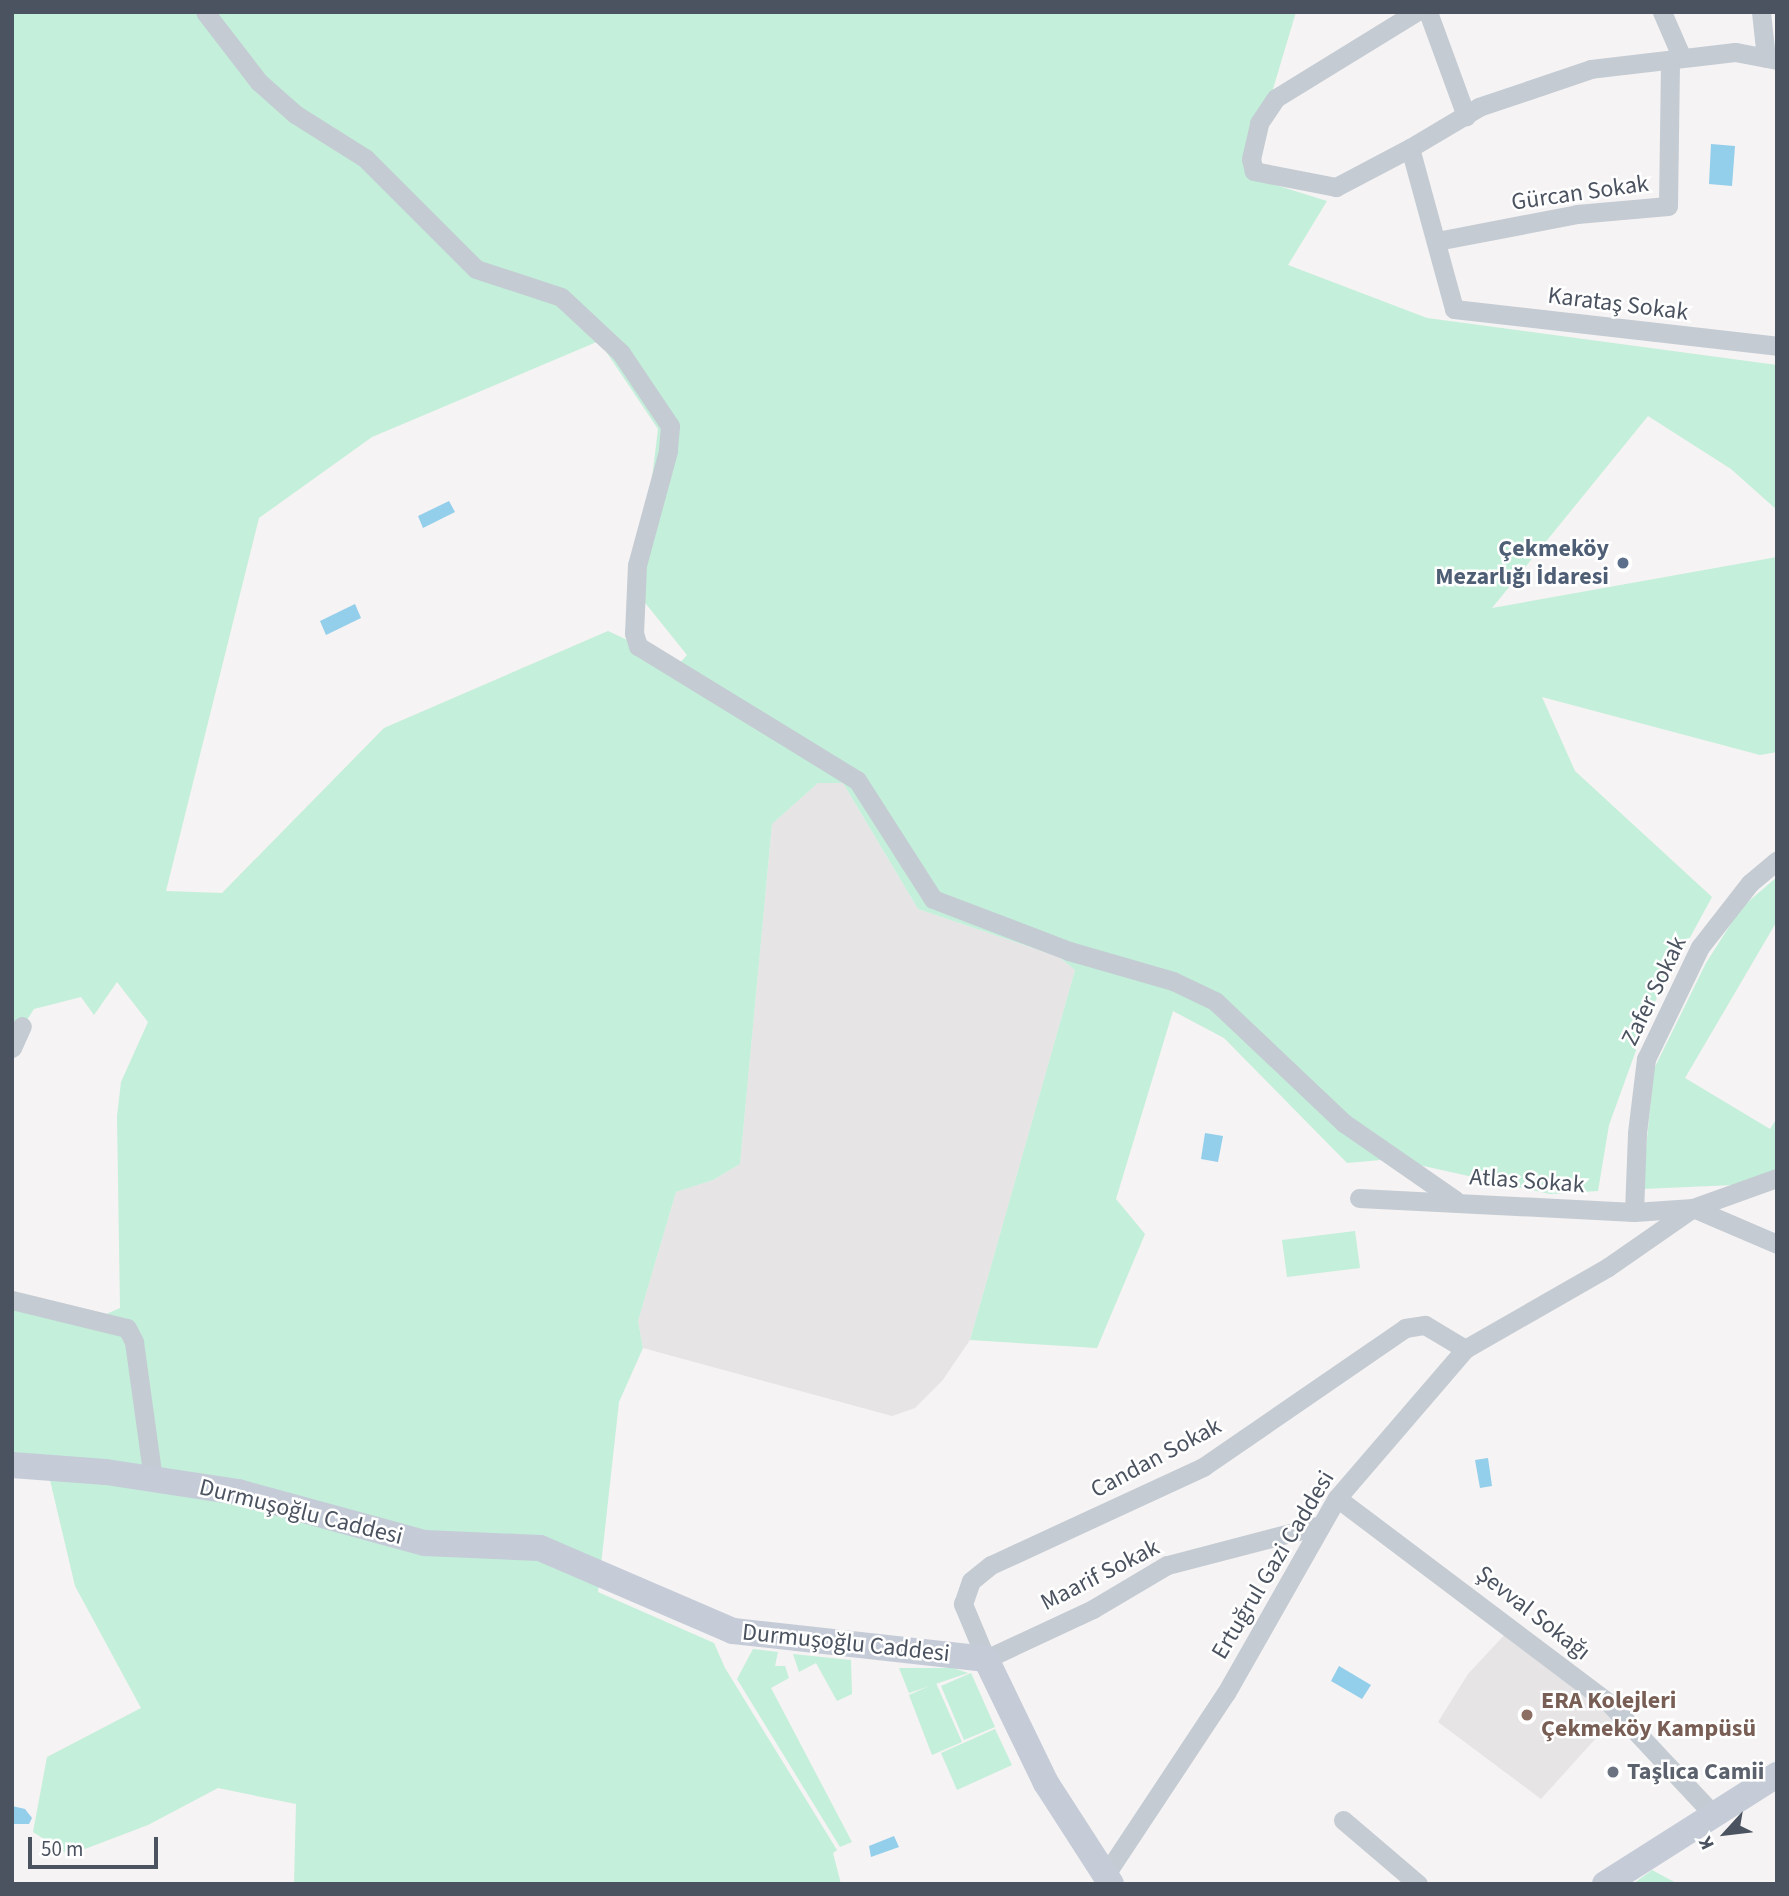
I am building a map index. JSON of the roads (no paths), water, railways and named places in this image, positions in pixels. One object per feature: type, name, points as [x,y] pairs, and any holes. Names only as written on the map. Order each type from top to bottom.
[{"type":"street","points":[[205,12],[259,82],[295,114],[365,158],[475,269],[561,297],[628,363],[670,426],[668,451],[637,565],[634,633],[638,646],[857,780],[933,899],[1069,951],[1173,981],[1215,1001],[1344,1123],[1455,1200]]},
{"type":"street","points":[[1416,12],[1270,104],[1251,153],[1254,171],[1336,187],[1479,107],[1591,69],[1735,52],[1771,59],[1761,12]]},
{"type":"street","points":[[1428,12],[1466,116]]},
{"type":"street","points":[[1662,12],[1676,59]]},
{"type":"street","name":"Gürcan Sokak","points":[[1437,241],[1577,214],[1668,206],[1676,59]]},
{"type":"street","points":[[1410,148],[1437,241]]},
{"type":"street","name":"Karataş Sokak","points":[[1437,241],[1454,309],[1777,346]]},
{"type":"street","name":"Zafer Sokak","points":[[1634,1212],[1637,1133],[1646,1059],[1700,947],[1750,883],[1777,860]]},
{"type":"street","points":[[12,1048],[22,1026]]},
{"type":"street","name":"Ertuğrul Gazi Caddesi","points":[[1108,1879],[1226,1693],[1337,1498],[1465,1349],[1608,1267],[1693,1208],[1777,1178]]},
{"type":"street","name":"Atlas Sokak","points":[[1359,1198],[1455,1200],[1634,1212],[1693,1208]]},
{"type":"street","points":[[1693,1208],[1777,1244]]},
{"type":"street","points":[[12,1300],[127,1328],[134,1342],[153,1479]]},
{"type":"street","name":"Candan Sokak","points":[[986,1659],[963,1604],[971,1581],[991,1565],[1203,1467],[1405,1328],[1425,1325],[1465,1349]]},
{"type":"street","name":"Durmuşoğlu Caddesi","points":[[12,1465],[153,1479],[238,1492],[425,1543],[540,1548],[733,1630],[986,1659]]},
{"type":"street","name":"Şevval Sokağı","points":[[1337,1498],[1610,1704],[1714,1815]]},
{"type":"street","name":"Maarif Sokak","points":[[986,1659],[1093,1609],[1167,1565],[1321,1525]]},
{"type":"street","points":[[986,1659],[1046,1783],[1108,1879]]},
{"type":"street","points":[[1605,1884],[1777,1775]]},
{"type":"street","points":[[1343,1820],[1418,1884]]},
{"type":"water","points":[[1711,144],[1735,146],[1732,186],[1709,184]]},
{"type":"water","points":[[449,501],[455,512],[423,528],[418,516]]},
{"type":"water","points":[[355,604],[361,618],[326,635],[320,621]]},
{"type":"water","points":[[1205,1133],[1223,1136],[1218,1162],[1201,1159]]},
{"type":"water","points":[[1488,1458],[1492,1486],[1480,1488],[1475,1460]]},
{"type":"water","points":[[1339,1666],[1371,1685],[1362,1699],[1331,1681]]},
{"type":"water","points":[[12,1806],[25,1809],[32,1818],[29,1824],[12,1824]]},
{"type":"water","points":[[894,1836],[899,1847],[871,1857],[869,1846]]},
{"type":"place","name":"Çekmeköy Mezarlığı İdaresi","points":[[1623,563]]},
{"type":"place","name":"ERA Kolejleri Çekmeköy Kampüsü","points":[[1527,1715]]},
{"type":"place","name":"Taşlıca Camii","points":[[1613,1772]]}]
